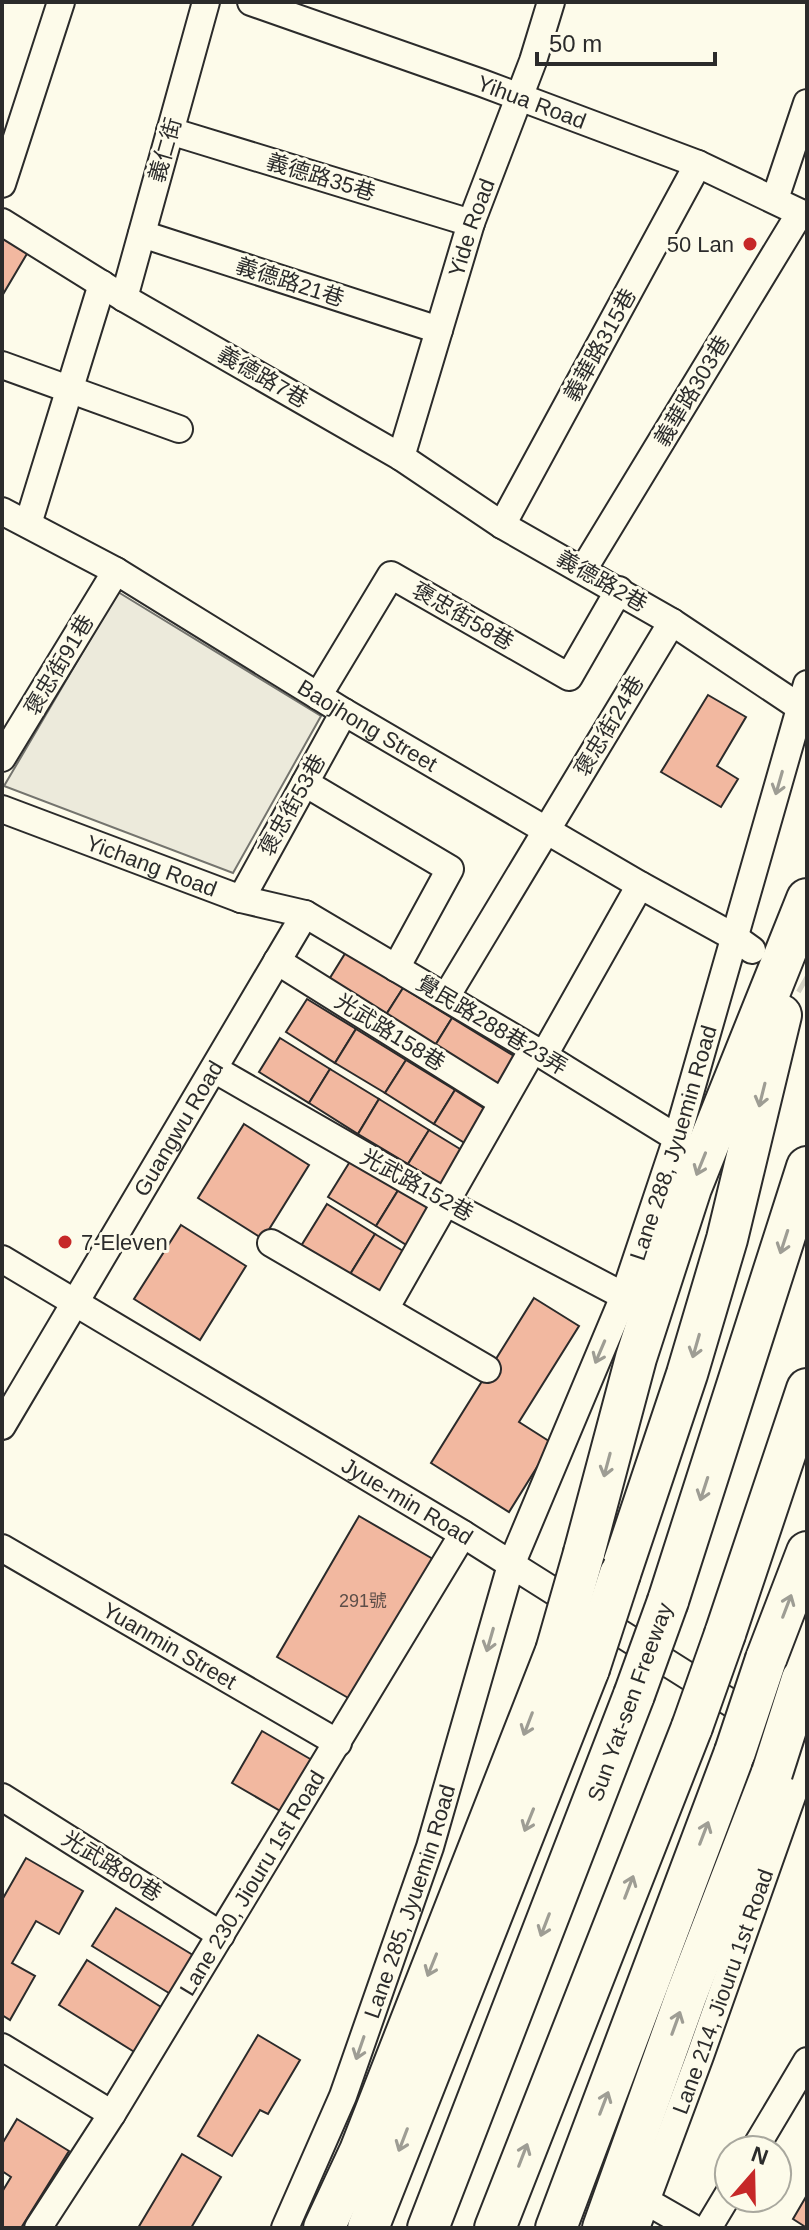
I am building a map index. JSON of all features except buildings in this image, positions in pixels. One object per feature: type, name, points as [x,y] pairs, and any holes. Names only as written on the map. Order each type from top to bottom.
[{"type":"highway","points":[[368,2228],[573,1660],[584,1553],[636,1358],[691,1188],[805,904]]},
{"type":"highway","points":[[324,2228],[573,1660],[620,1574],[687,1374],[727,1239],[805,904]]},
{"type":"highway","name":"Sun Yat-sen Freeway","points":[[428,2228],[668,1601],[807,1167]]},
{"type":"highway","points":[[495,2228],[692,1727],[807,1389]]},
{"type":"highway","points":[[556,2228],[807,1552]]},
{"type":"highway","points":[[603,2228],[686,1996],[772,1773],[805,1672]]},
{"type":"street","points":[[2,184],[61,2]]},
{"type":"street","name":"義仁街","points":[[28,524],[69,389],[142,234],[206,2]]},
{"type":"street","name":"Yihua Road","points":[[251,2],[303,11],[698,164],[804,214]]},
{"type":"street","name":"Yide Road","points":[[401,457],[471,223],[520,97],[551,2]]},
{"type":"street","points":[[775,199],[807,103]]},
{"type":"street","name":"義德路35巷","points":[[170,131],[471,223]]},
{"type":"street","name":"義華路315巷","points":[[502,525],[698,164]]},
{"type":"street","name":"義華路303巷","points":[[583,570],[804,214]]},
{"type":"street","name":"義德路7巷","points":[[2,222],[113,291],[401,457]]},
{"type":"street","name":"義德路21巷","points":[[142,234],[439,330]]},
{"type":"street","points":[[2,365],[179,429]]},
{"type":"street","name":"義德路2巷","points":[[401,457],[502,525],[804,696]]},
{"type":"street","name":"Baojhong Street","points":[[2,511],[116,571],[344,712],[743,943]]},
{"type":"street","name":"褒忠街91巷","points":[[2,758],[116,571]]},
{"type":"street","name":"褒忠街58巷","points":[[318,696],[391,575],[569,677],[619,590]]},
{"type":"street","name":"褒忠街24巷","points":[[446,997],[672,622]]},
{"type":"street","name":"Lane 288, Jyuemin Road","points":[[511,1565],[624,1296],[743,943],[804,696]]},
{"type":"street","name":"褒忠街53巷","points":[[241,899],[344,712]]},
{"type":"street","points":[[305,783],[450,869],[396,968]]},
{"type":"street","name":"Yichang Road","points":[[2,809],[241,899],[305,914]]},
{"type":"street","points":[[385,1309],[502,1102],[539,1052],[640,885]]},
{"type":"street","name":"覺民路288巷23弄","points":[[305,914],[539,1052],[677,1138]]},
{"type":"street","name":"Guangwu Road","points":[[2,1426],[305,914]]},
{"type":"street","name":"光武路158巷","points":[[277,961],[502,1102]]},
{"type":"street","name":"光武路152巷","points":[[214,1069],[447,1203],[624,1296]]},
{"type":"street","points":[[271,1243],[487,1369]]},
{"type":"street","name":"Jyue-min Road","points":[[2,1259],[463,1534],[807,1752]]},
{"type":"street","name":"Lane 230, Jiouru 1st Road","points":[[38,2228],[112,2114],[463,1534]]},
{"type":"street","name":"Yuanmin Street","points":[[2,1548],[338,1743]]},
{"type":"street","name":"Lane 285, Jyuemin Road","points":[[285,2228],[343,2096],[425,1862],[511,1565]]},
{"type":"street","name":"Lane 214, Jiouru 1st Road","points":[[636,2228],[807,1752]]},
{"type":"street","name":"光武路80巷","points":[[2,1797],[221,1935]]},
{"type":"street","points":[[2,2047],[112,2114]]},
{"type":"street","points":[[764,2134],[807,2061]]},
{"type":"street","points":[[646,2201],[693,2228]]},
{"type":"shaded area","points":[[118,592],[321,716],[233,873],[4,786]]},
{"type":"tunnel","points":[[769,960],[807,982]]},
{"type":"place","name":"50 Lan","points":[[750,244]]},
{"type":"place","name":"7-Eleven","points":[[65,1242]]}]
